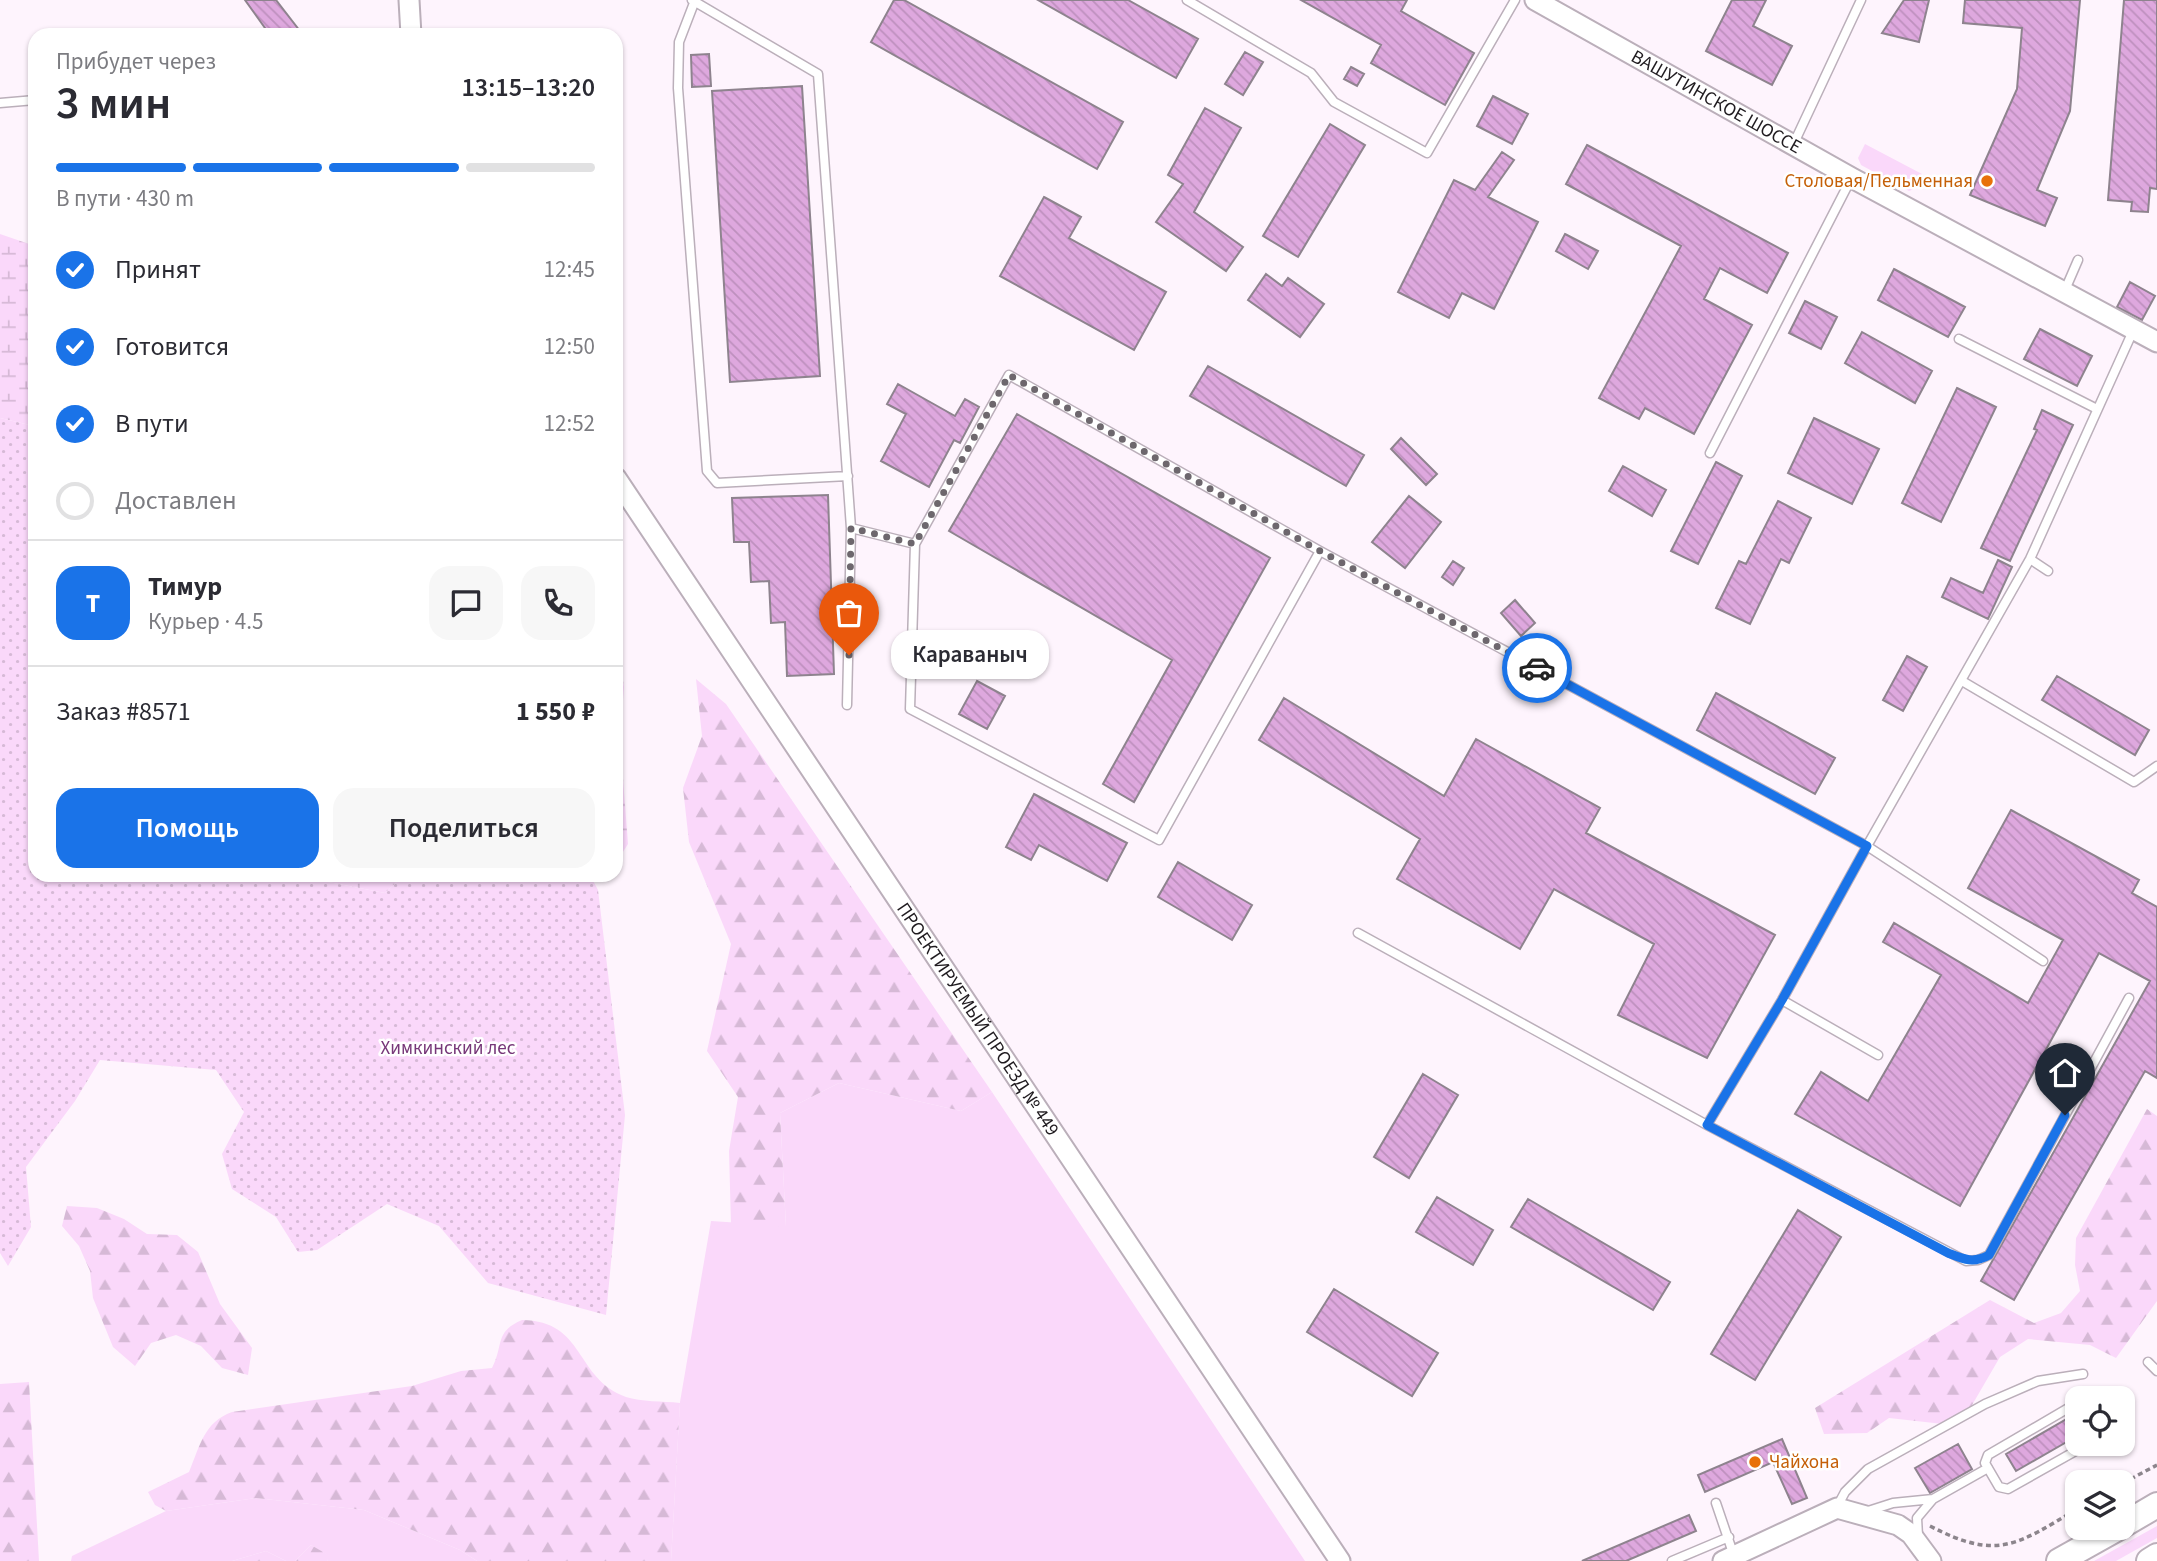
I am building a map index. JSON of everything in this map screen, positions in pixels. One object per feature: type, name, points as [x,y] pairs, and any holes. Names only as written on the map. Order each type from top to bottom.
[{"type":"highway","points":[[2135,1518],[2157,1506]]},
{"type":"highway","points":[[2060,1561],[2097,1540]]},
{"type":"highway","points":[[2149,1561],[2157,1556]]},
{"type":"street","points":[[409,0],[411,28]]},
{"type":"street","name":"ВАШУТИНСКОЕ ШОССЕ","points":[[1535,0],[1852,178],[2157,342]]},
{"type":"street","name":"ПРОЕКТИРУЕМЫЙ ПРОЕЗД № 449","points":[[623,488],[1340,1561]]},
{"type":"street","points":[[1729,1551],[1837,1508],[1899,1525],[1926,1556]]},
{"type":"lane","points":[[1187,0],[1311,73],[1334,102],[1427,153],[1515,0]]},
{"type":"lane","points":[[1794,144],[1861,0]]},
{"type":"lane","points":[[847,705],[851,528],[848,476],[818,74],[693,1],[680,42],[678,89],[707,471],[717,483],[848,476]]},
{"type":"lane","points":[[0,103],[28,101]]},
{"type":"lane","points":[[1710,453],[1852,178]]},
{"type":"lane","points":[[2063,293],[2078,260]]},
{"type":"lane","points":[[1707,1125],[1782,1000],[2030,559],[2133,331]]},
{"type":"lane","points":[[1959,339],[2097,409]]},
{"type":"lane","points":[[1320,551],[1159,840],[910,709],[915,544],[1009,375],[1320,551],[1867,846],[2043,961]]},
{"type":"lane","points":[[851,528],[915,544]]},
{"type":"lane","points":[[2030,559],[2048,571]]},
{"type":"lane","points":[[1962,681],[2134,782],[2157,766]]},
{"type":"lane","points":[[1359,933],[1707,1125],[1966,1261],[1989,1255],[2130,998]]},
{"type":"lane","points":[[1782,1000],[1878,1055]]},
{"type":"lane","points":[[2148,1362],[2157,1371]]},
{"type":"lane","points":[[1837,1508],[1844,1492],[1868,1469],[1985,1404],[2038,1381],[2083,1374]]},
{"type":"lane","points":[[2065,1410],[1988,1455],[1985,1463],[1999,1487],[2008,1489],[2067,1456]]},
{"type":"lane","points":[[1926,1556],[1917,1518],[1933,1499],[1988,1468]]},
{"type":"lane","points":[[1862,1514],[1893,1503],[1933,1499]]},
{"type":"lane","points":[[1672,1561],[1729,1551],[1716,1503]]},
{"type":"path","points":[[2135,1477],[2157,1465]]},
{"type":"path","points":[[1917,1518],[1955,1539],[1994,1550],[2028,1538],[2065,1516]]},
{"type":"green space","points":[[1865,144],[1922,174],[1914,189],[1909,191],[1861,165],[1858,158]]},
{"type":"green space","points":[[0,234],[28,244],[28,425],[0,418]]},
{"type":"green space","name":"Химкинский лес","points":[[0,418],[28,425],[28,882],[328,882],[385,893],[397,882],[594,882],[598,890],[625,1115],[606,1315],[488,1283],[439,1226],[387,1204],[317,1250],[298,1252],[276,1217],[232,1189],[222,1154],[244,1112],[216,1070],[100,1060],[75,1101],[26,1167],[31,1227],[8,1266],[0,1253]]},
{"type":"green space","points":[[696,679],[726,704],[992,1092],[961,1111],[839,1083],[780,1113],[786,1227],[731,1225],[729,1151],[738,1097],[707,1051],[731,944],[689,842],[683,788],[702,736]]},
{"type":"green space","points":[[623,778],[628,844],[623,852]]},
{"type":"green space","points":[[328,882],[397,882],[385,893]]},
{"type":"green space","points":[[839,1083],[961,1111],[992,1092],[1305,1561],[671,1561],[680,1402],[711,1221],[786,1226],[780,1113]]},
{"type":"green space","points":[[2147,1109],[2157,1116],[2157,1301],[2116,1358],[2090,1345],[2028,1339],[2000,1357],[1968,1412],[1943,1424],[1889,1418],[1867,1433],[1824,1434],[1815,1408],[1990,1300],[2034,1323],[2061,1313],[2080,1291],[2075,1265],[2076,1238]]},
{"type":"green space","points":[[67,1206],[97,1208],[124,1219],[147,1234],[177,1235],[198,1252],[220,1304],[252,1348],[248,1375],[222,1368],[201,1346],[176,1335],[151,1343],[135,1366],[113,1347],[93,1298],[90,1271],[79,1246],[62,1226]]},
{"type":"green space","points":[[522,1320],[543,1323],[558,1330],[597,1377],[609,1388],[626,1397],[680,1403],[671,1561],[477,1561],[460,1550],[364,1510],[256,1498],[166,1511],[155,1505],[148,1492],[189,1472],[204,1436],[223,1416],[232,1412],[412,1386],[461,1371],[492,1368],[503,1334]]},
{"type":"green space","points":[[29,1382],[39,1561],[0,1561],[0,1384]]},
{"type":"green space","points":[[256,1498],[364,1510],[460,1550],[477,1561],[327,1561],[329,1556],[311,1545],[295,1561],[286,1561],[266,1551],[232,1561],[71,1561],[72,1556],[166,1511]]},
{"type":"green space","points":[[2157,1526],[2157,1538],[2116,1561],[2094,1561],[2135,1540]]},
{"type":"green space","points":[[311,1545],[330,1556],[327,1561],[295,1561]]},
{"type":"green space","points":[[266,1551],[286,1561],[232,1561]]},
{"type":"building","points":[[245,0],[276,0],[298,28],[265,28]]},
{"type":"building","points":[[894,0],[904,0],[1123,122],[1097,169],[871,42]]},
{"type":"building","points":[[1038,0],[1128,0],[1198,39],[1176,78]]},
{"type":"building","points":[[1301,0],[1407,0],[1401,11],[1474,53],[1445,105],[1371,63],[1381,45]]},
{"type":"building","points":[[1732,0],[1766,0],[1753,26],[1792,46],[1772,85],[1706,51]]},
{"type":"building","points":[[1904,0],[1929,0],[1919,42],[1882,33]]},
{"type":"building","points":[[1965,0],[2080,0],[2070,111],[2037,190],[2057,198],[2045,226],[1970,195],[2017,89],[2022,28],[1963,23]]},
{"type":"building","points":[[2124,0],[2157,0],[2157,189],[2150,188],[2148,212],[2131,211],[2132,202],[2108,200]]},
{"type":"building","points":[[1245,52],[1263,62],[1243,95],[1225,84]]},
{"type":"building","points":[[709,54],[711,86],[692,87],[691,55]]},
{"type":"building","points":[[1351,67],[1364,74],[1357,86],[1344,79]]},
{"type":"building","points":[[802,86],[820,376],[730,382],[712,91]]},
{"type":"building","points":[[1493,96],[1528,114],[1512,144],[1477,126]]},
{"type":"building","points":[[1205,108],[1241,128],[1194,212],[1243,247],[1226,271],[1156,222],[1183,184],[1168,175]]},
{"type":"building","points":[[1330,124],[1365,145],[1298,257],[1263,236]]},
{"type":"building","points":[[1587,145],[1788,253],[1767,293],[1720,268],[1704,299],[1752,325],[1694,434],[1645,408],[1639,419],[1599,398],[1681,246],[1566,184]]},
{"type":"building","points":[[1502,152],[1514,160],[1488,197],[1538,222],[1494,309],[1462,293],[1449,318],[1398,292],[1454,180],[1475,190]]},
{"type":"building","points":[[1044,197],[1081,217],[1069,238],[1166,292],[1134,350],[1000,276]]},
{"type":"building","points":[[1565,234],[1598,251],[1588,269],[1556,251]]},
{"type":"building","points":[[1894,269],[1965,307],[1948,337],[1878,300]]},
{"type":"building","points":[[1266,274],[1282,286],[1288,278],[1324,304],[1300,337],[1248,300]]},
{"type":"building","points":[[2130,282],[2155,296],[2142,320],[2117,307]]},
{"type":"building","points":[[1805,301],[1837,317],[1821,349],[1789,333]]},
{"type":"building","points":[[2040,329],[2092,356],[2077,386],[2024,359]]},
{"type":"building","points":[[1862,332],[1932,371],[1915,403],[1845,363]]},
{"type":"building","points":[[1208,366],[1364,455],[1346,486],[1190,396]]},
{"type":"building","points":[[898,384],[955,416],[965,399],[979,407],[960,443],[954,440],[929,487],[881,461],[906,414],[887,404]]},
{"type":"building","points":[[1957,388],[1996,407],[1941,522],[1902,503]]},
{"type":"building","points":[[2042,410],[2073,425],[2010,561],[1981,548],[2037,430],[2034,429]]},
{"type":"building","points":[[1017,414],[1270,558],[1134,802],[1103,784],[1172,660],[949,531]]},
{"type":"building","points":[[1814,418],[1879,449],[1852,504],[1788,473]]},
{"type":"building","points":[[1401,438],[1437,474],[1426,485],[1391,449]]},
{"type":"building","points":[[1716,462],[1742,476],[1698,564],[1671,551]]},
{"type":"building","points":[[1623,466],[1666,490],[1652,516],[1609,491]]},
{"type":"building","points":[[828,495],[834,674],[787,676],[785,622],[771,623],[769,581],[751,582],[749,542],[734,542],[732,498]]},
{"type":"building","points":[[1409,496],[1441,522],[1405,568],[1372,542]]},
{"type":"building","points":[[1778,501],[1811,518],[1789,563],[1781,559],[1750,624],[1716,608],[1739,561],[1746,564]]},
{"type":"building","points":[[1998,560],[2012,567],[1988,619],[1942,597],[1951,578],[1983,593]]},
{"type":"building","points":[[1453,561],[1464,568],[1453,585],[1442,577]]},
{"type":"building","points":[[1515,600],[1535,623],[1521,636],[1501,613]]},
{"type":"building","points":[[1907,656],[1927,667],[1903,711],[1883,700]]},
{"type":"building","points":[[2057,676],[2149,730],[2135,755],[2042,700]]},
{"type":"building","points":[[977,681],[1005,696],[987,729],[959,714]]},
{"type":"building","points":[[1716,693],[1835,758],[1815,794],[1697,730]]},
{"type":"building","points":[[1284,698],[1444,796],[1476,739],[1600,808],[1586,833],[1775,935],[1707,1058],[1618,1015],[1654,944],[1554,889],[1520,949],[1397,879],[1420,839],[1259,740]]},
{"type":"building","points":[[1034,794],[1127,843],[1107,881],[1039,845],[1031,860],[1006,847]]},
{"type":"building","points":[[2011,810],[2139,880],[2132,893],[2157,907],[2157,1078],[2145,1071],[2014,1300],[1981,1281],[2150,981],[2099,953],[1960,1206],[1795,1114],[1821,1072],[1868,1101],[1941,975],[1883,942],[1894,923],[2028,1003],[2063,940],[1968,888]]},
{"type":"building","points":[[1178,862],[1252,905],[1232,940],[1158,897]]},
{"type":"building","points":[[1423,1074],[1458,1095],[1409,1178],[1374,1157]]},
{"type":"building","points":[[1437,1197],[1493,1230],[1473,1265],[1416,1232]]},
{"type":"building","points":[[1528,1199],[1670,1282],[1653,1310],[1511,1227]]},
{"type":"building","points":[[1798,1210],[1841,1237],[1755,1380],[1711,1354]]},
{"type":"building","points":[[1334,1289],[1438,1353],[1412,1396],[1307,1332]]},
{"type":"building","points":[[2065,1420],[2065,1443],[2016,1471],[2006,1454]]},
{"type":"building","points":[[1782,1439],[1807,1498],[1792,1504],[1773,1462],[1705,1492],[1698,1475]]},
{"type":"building","points":[[1958,1444],[1972,1469],[1930,1493],[1915,1468]]},
{"type":"building","points":[[1689,1515],[1696,1531],[1626,1561],[1582,1561]]},
{"type":"way so far","points":[[849,655],[851,528],[915,544],[1009,375],[1320,551],[1537,668]]},
{"type":"place","name":"Столовая/Пельменная","points":[[1987,181]]},
{"type":"place","name":"Караваныч","points":[[849,655]]},
{"type":"place","name":"Чайхона","points":[[1755,1462]]},
{"type":"route","points":[[1537,668],[1867,846],[1782,1000],[1707,1125],[1966,1261],[1989,1255],[2065,1115]]}]
